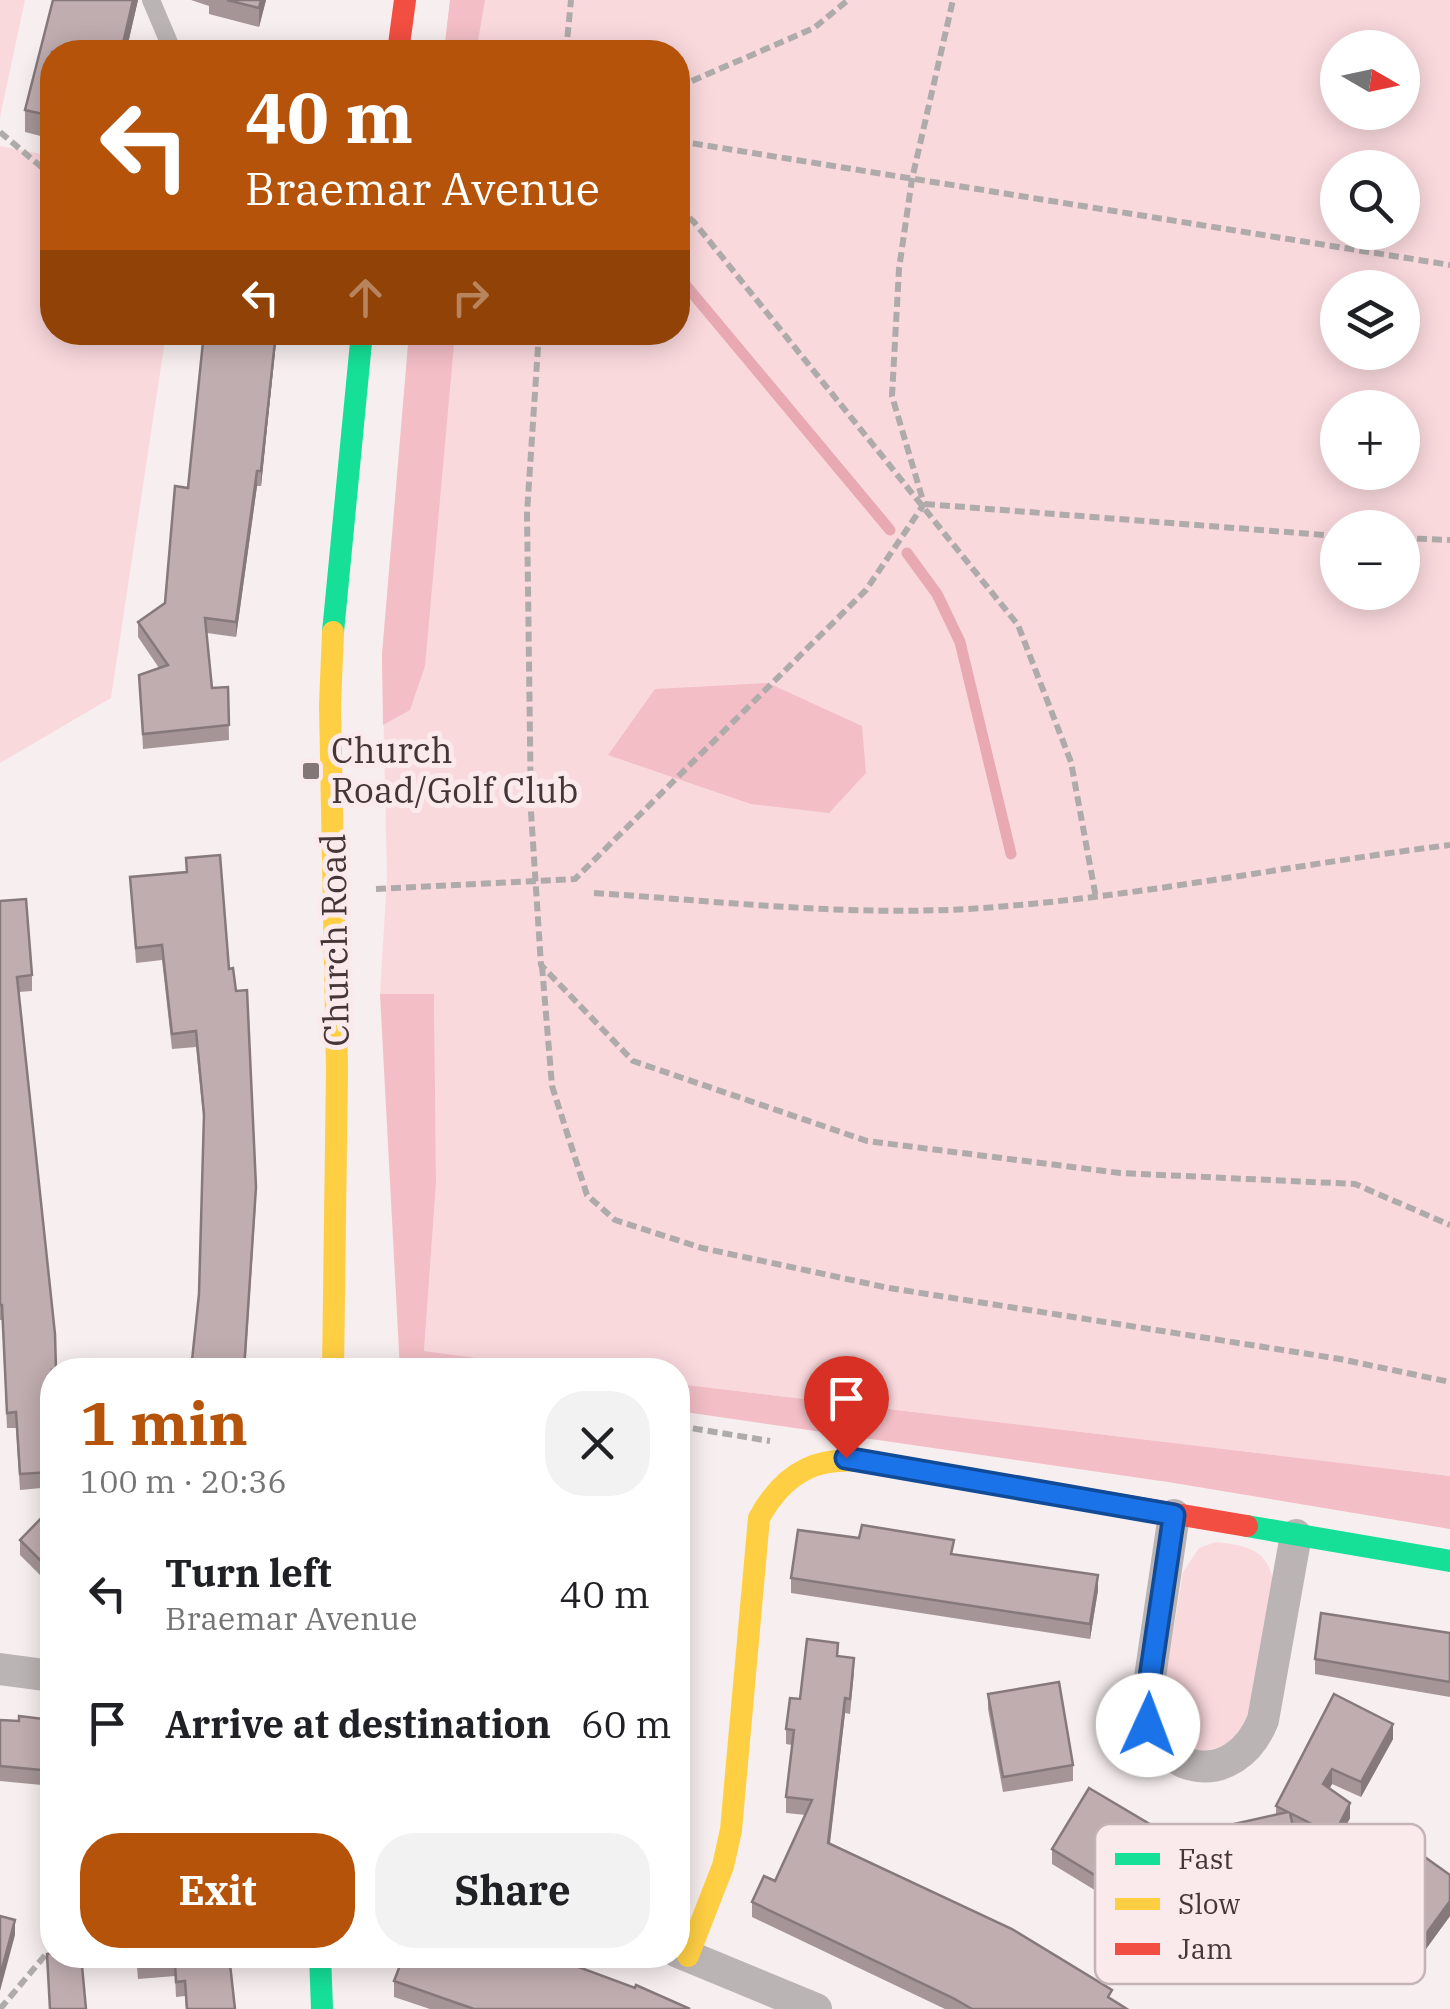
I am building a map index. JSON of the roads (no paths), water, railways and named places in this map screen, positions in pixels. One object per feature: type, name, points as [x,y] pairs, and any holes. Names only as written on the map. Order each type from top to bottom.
[{"type":"street","points":[[399,40],[404,0]]},
{"type":"street","name":"Church Road","points":[[333,1358],[335,891],[330,705],[336,573],[361,345]]},
{"type":"street","points":[[690,1936],[731,1830],[759,1518],[776,1489],[799,1466],[846,1458],[1450,1561]]},
{"type":"street","points":[[1174,1515],[1146,1704],[1148,1725],[1159,1744],[1176,1760],[1200,1768],[1221,1766],[1240,1756],[1255,1741],[1263,1720],[1296,1535]]},
{"type":"street","points":[[0,1669],[40,1674]]},
{"type":"street","points":[[690,1957],[816,2009]]},
{"type":"street","points":[[320,1968],[322,2009]]},
{"type":"lane","points":[[151,0],[167,40]]},
{"type":"waterway","points":[[690,290],[890,530]]},
{"type":"waterway","points":[[907,553],[937,594],[960,642],[1011,854]]},
{"type":"place","name":"Church Road/Golf Club","points":[[311,771]]}]
